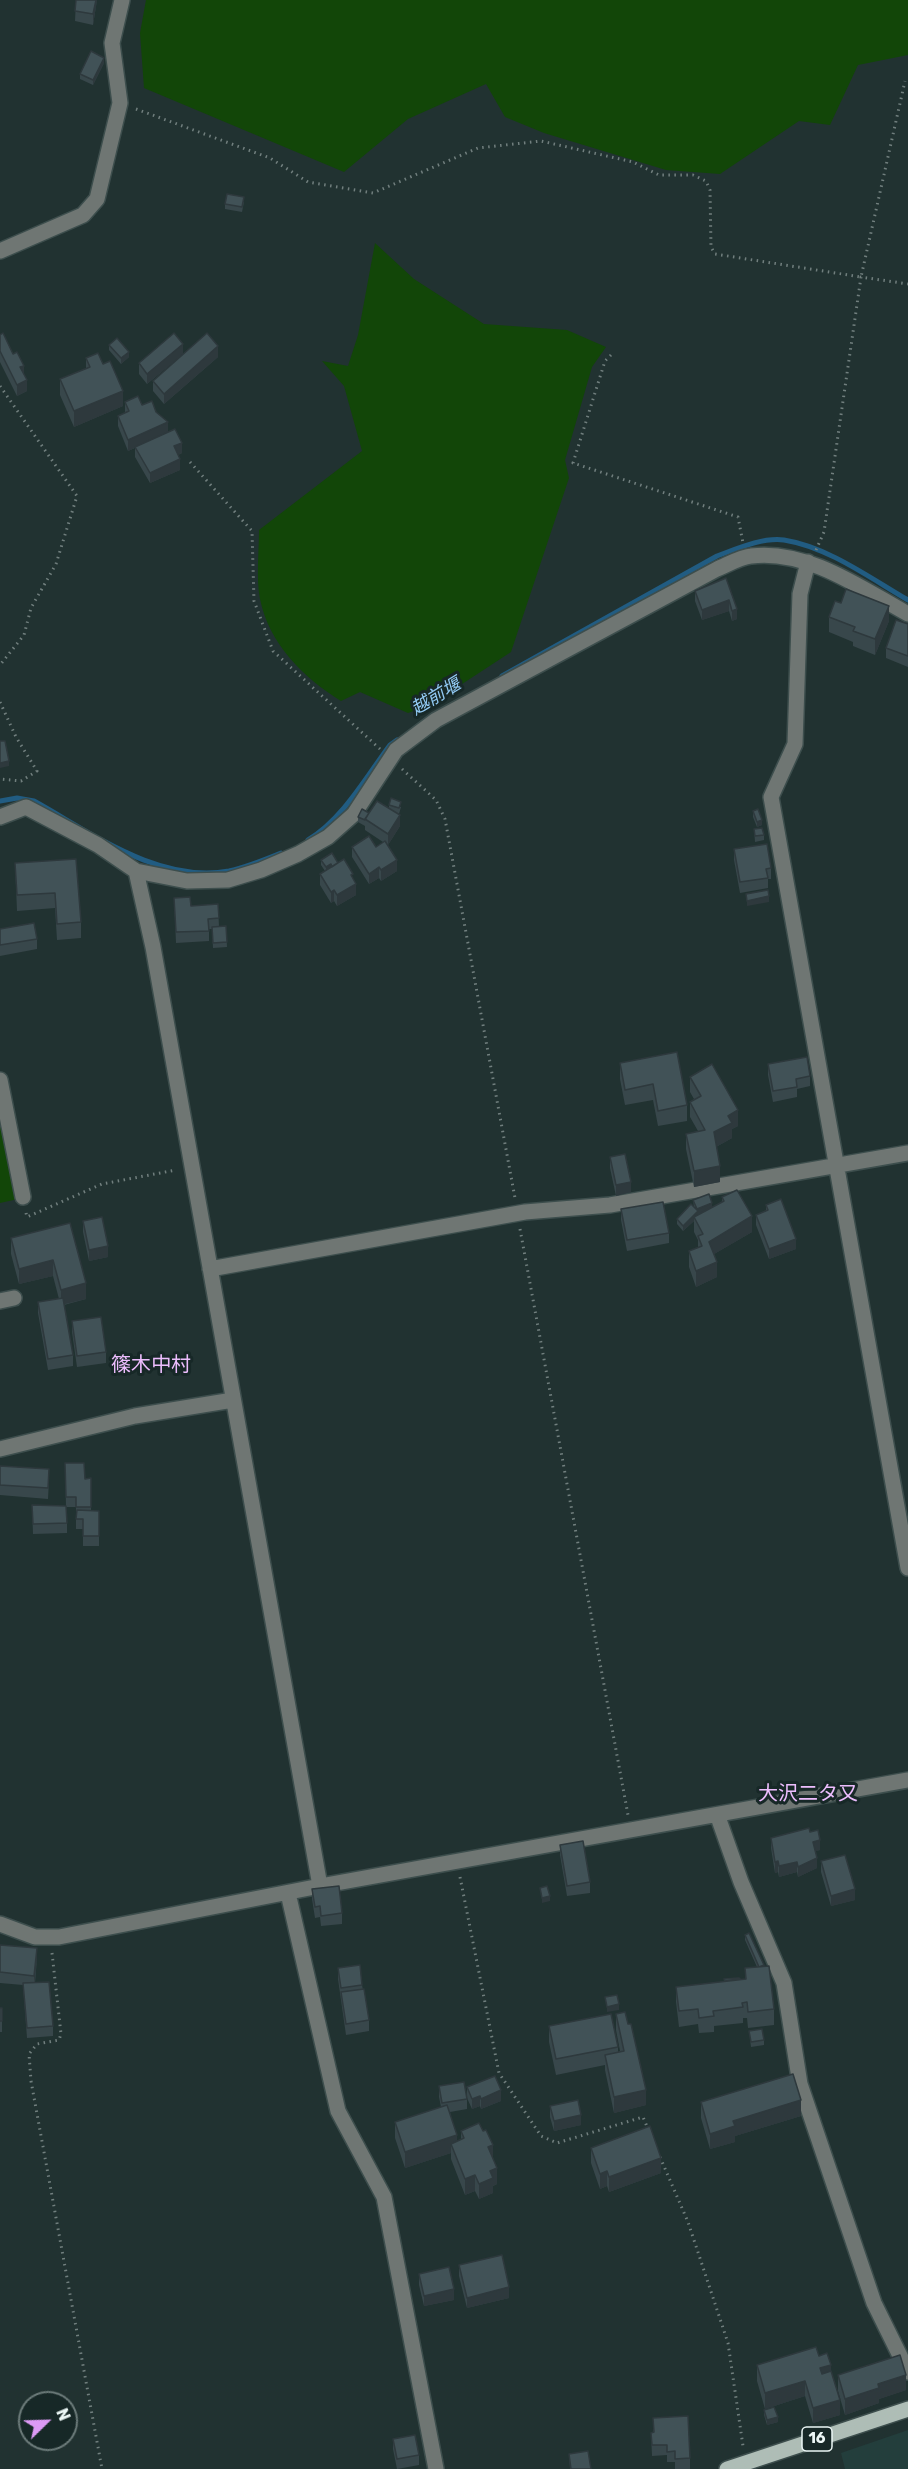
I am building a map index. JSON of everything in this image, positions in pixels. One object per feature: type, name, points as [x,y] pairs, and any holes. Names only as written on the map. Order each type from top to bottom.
[{"type":"main road","name":"16","points":[[727,2469],[908,2409]]},
{"type":"street","points":[[0,251],[83,215],[97,199],[120,103],[112,43],[122,0]]},
{"type":"street","points":[[0,817],[26,807],[98,845],[136,871],[186,881],[228,880],[289,858],[328,837],[354,814],[396,750],[435,720],[717,570],[749,556],[780,556],[808,562],[908,614]]},
{"type":"street","points":[[808,562],[800,594],[795,744],[771,797],[908,1568]]},
{"type":"street","points":[[136,871],[153,947],[320,1886]]},
{"type":"street","points":[[0,1080],[23,1197]]},
{"type":"street","points":[[210,1269],[518,1214],[610,1205],[908,1153]]},
{"type":"street","points":[[0,1449],[135,1416],[233,1400]]},
{"type":"street","points":[[0,1924],[36,1937],[50,1937],[320,1886],[718,1817],[908,1780]]},
{"type":"street","points":[[718,1817],[741,1882],[784,1983],[800,2084],[874,2303],[908,2372]]},
{"type":"street","points":[[288,1893],[338,2111],[384,2197],[436,2469]]},
{"type":"path","points":[[821,539],[824,532],[861,277],[905,81]]},
{"type":"path","points":[[120,103],[270,158],[308,182],[373,193],[478,148],[541,141],[633,162],[659,175],[693,175],[706,181],[710,190],[711,247],[715,254],[908,284]]},
{"type":"path","points":[[611,355],[605,361],[573,463],[738,517],[741,534]]},
{"type":"path","points":[[0,386],[77,496],[56,564],[31,608],[24,635],[0,665]]},
{"type":"path","points":[[189,462],[252,531],[254,602],[273,651],[375,744]]},
{"type":"path","points":[[0,702],[16,737],[37,771],[21,781],[0,779]]},
{"type":"path","points":[[390,759],[436,800],[445,819],[631,1832]]},
{"type":"path","points":[[23,1197],[27,1217],[102,1184],[192,1167]]},
{"type":"path","points":[[457,1864],[499,2073],[540,2136],[557,2143],[643,2117],[652,2138]]},
{"type":"path","points":[[50,1937],[60,2034],[59,2040],[37,2044],[29,2055],[31,2081],[102,2469]]},
{"type":"path","points":[[656,2149],[688,2222],[728,2343],[745,2463]]},
{"type":"shaded area","points":[[908,2430],[908,2469],[845,2469],[841,2453]]},
{"type":"green space","points":[[146,0],[908,0],[908,55],[858,65],[830,125],[799,121],[720,174],[666,170],[544,133],[505,117],[486,84],[408,119],[344,172],[144,88],[140,33]]},
{"type":"green space","points":[[375,243],[414,279],[484,324],[567,330],[606,347],[592,367],[565,460],[569,478],[511,652],[430,705],[408,713],[360,692],[341,701],[314,682],[290,658],[271,631],[260,599],[258,582],[259,530],[362,451],[344,386],[322,361],[348,366],[358,335]]},
{"type":"green space","points":[[0,1104],[18,1199],[0,1203]]},
{"type":"building","points":[[76,0],[96,0],[93,14],[75,11]]},
{"type":"building","points":[[91,51],[104,58],[93,80],[80,74]]},
{"type":"building","points":[[227,194],[244,197],[242,207],[225,204]]},
{"type":"building","points":[[3,333],[13,354],[17,352],[24,366],[20,367],[27,380],[17,385],[0,351],[0,335]]},
{"type":"building","points":[[174,333],[183,344],[147,374],[139,363]]},
{"type":"building","points":[[207,333],[218,346],[164,394],[153,381]]},
{"type":"building","points":[[117,338],[129,352],[121,358],[109,345]]},
{"type":"building","points":[[98,353],[103,364],[110,361],[123,391],[74,411],[60,379],[90,367],[86,358]]},
{"type":"building","points":[[138,396],[142,405],[152,401],[156,412],[168,422],[128,440],[118,416],[129,411],[125,402]]},
{"type":"building","points":[[175,429],[182,443],[174,446],[180,459],[150,473],[135,447]]},
{"type":"building","points":[[726,578],[737,609],[732,611],[729,600],[702,610],[695,591]]},
{"type":"building","points":[[846,589],[889,606],[875,639],[853,631],[855,627],[829,617],[835,601],[841,603]]},
{"type":"building","points":[[896,620],[908,624],[908,656],[886,648]]},
{"type":"building","points":[[0,741],[5,741],[9,761],[0,763]]},
{"type":"building","points":[[391,798],[401,802],[399,808],[389,805]]},
{"type":"building","points":[[377,801],[400,815],[388,834],[365,819]]},
{"type":"building","points":[[362,809],[369,813],[365,820],[358,817]]},
{"type":"building","points":[[758,809],[762,820],[757,822],[753,811]]},
{"type":"building","points":[[762,828],[764,835],[755,836],[754,829]]},
{"type":"building","points":[[369,836],[376,847],[385,841],[397,860],[369,874],[352,847]]},
{"type":"building","points":[[767,844],[771,868],[766,869],[768,878],[740,882],[734,849]]},
{"type":"building","points":[[332,853],[338,863],[332,867],[331,864],[326,867],[321,860]]},
{"type":"building","points":[[76,859],[81,922],[57,924],[55,893],[17,895],[15,863]]},
{"type":"building","points":[[344,859],[356,884],[337,895],[334,890],[331,892],[320,874]]},
{"type":"building","points":[[768,890],[769,896],[747,901],[746,894]]},
{"type":"building","points":[[190,897],[191,906],[218,904],[219,918],[208,919],[209,931],[176,932],[174,898]]},
{"type":"building","points":[[34,923],[37,939],[0,945],[0,929]]},
{"type":"building","points":[[226,926],[227,942],[213,943],[212,927]]},
{"type":"building","points":[[677,1052],[687,1105],[658,1111],[653,1084],[625,1090],[620,1063]]},
{"type":"building","points":[[807,1057],[810,1076],[796,1079],[797,1087],[773,1091],[768,1064]]},
{"type":"building","points":[[712,1064],[738,1110],[728,1116],[732,1123],[714,1132],[720,1166],[694,1171],[686,1134],[705,1130],[690,1102],[701,1096],[690,1077]]},
{"type":"building","points":[[625,1154],[631,1182],[616,1185],[610,1157]]},
{"type":"building","points":[[737,1190],[752,1216],[709,1242],[717,1262],[696,1271],[689,1251],[702,1246],[698,1236],[703,1234],[694,1217],[724,1201],[722,1197]]},
{"type":"building","points":[[709,1194],[712,1203],[697,1209],[693,1200]]},
{"type":"building","points":[[781,1199],[796,1239],[769,1249],[756,1215],[768,1210],[766,1205]]},
{"type":"building","points":[[663,1202],[669,1233],[627,1240],[621,1209]]},
{"type":"building","points":[[691,1204],[698,1211],[683,1226],[677,1219]]},
{"type":"building","points":[[102,1217],[108,1246],[89,1250],[83,1221]]},
{"type":"building","points":[[70,1223],[86,1283],[61,1290],[53,1260],[19,1269],[11,1238]]},
{"type":"building","points":[[63,1298],[73,1355],[48,1359],[38,1302]]},
{"type":"building","points":[[101,1317],[106,1352],[77,1356],[72,1321]]},
{"type":"building","points":[[65,1463],[84,1463],[85,1479],[91,1478],[91,1507],[76,1507],[76,1497],[66,1497]]},
{"type":"building","points":[[0,1466],[49,1469],[48,1488],[0,1485]]},
{"type":"building","points":[[32,1505],[66,1506],[67,1523],[33,1524]]},
{"type":"building","points":[[77,1510],[99,1511],[99,1536],[83,1536],[83,1519],[76,1519]]},
{"type":"building","points":[[809,1828],[810,1832],[818,1830],[820,1840],[813,1842],[817,1858],[798,1867],[797,1862],[779,1866],[778,1861],[775,1862],[771,1838]]},
{"type":"building","points":[[583,1841],[590,1882],[567,1886],[560,1845]]},
{"type":"building","points":[[845,1855],[855,1889],[831,1896],[821,1861]]},
{"type":"building","points":[[339,1886],[342,1913],[321,1916],[320,1906],[315,1907],[312,1889]]},
{"type":"building","points":[[547,1886],[550,1896],[542,1898],[540,1888]]},
{"type":"building","points":[[749,1933],[764,1965],[759,1967],[745,1935]]},
{"type":"building","points":[[0,1945],[37,1948],[34,1976],[0,1972]]},
{"type":"building","points":[[360,1965],[362,1985],[341,1988],[338,1968]]},
{"type":"building","points":[[769,1966],[774,2009],[748,2012],[747,2002],[742,2003],[743,2007],[713,2011],[714,2016],[699,2018],[698,2009],[679,2011],[676,1987],[746,1979],[745,1968]]},
{"type":"building","points":[[739,1978],[725,1981],[724,1979]]},
{"type":"building","points":[[49,1982],[53,2026],[27,2028],[23,1983]]},
{"type":"building","points":[[364,1989],[369,2020],[346,2024],[341,1992]]},
{"type":"building","points":[[617,1995],[619,2004],[607,2007],[605,1997]]},
{"type":"building","points":[[0,2008],[2,2008],[2,2021],[0,2021]]},
{"type":"building","points":[[625,2012],[628,2024],[631,2024],[646,2090],[614,2097],[605,2055],[624,2051],[616,2014]]},
{"type":"building","points":[[611,2014],[618,2047],[556,2059],[549,2026]]},
{"type":"building","points":[[762,2029],[764,2040],[751,2042],[749,2031]]},
{"type":"building","points":[[793,2074],[801,2100],[733,2121],[735,2126],[710,2134],[701,2102]]},
{"type":"building","points":[[495,2076],[501,2090],[481,2099],[480,2096],[472,2099],[467,2087]]},
{"type":"building","points":[[464,2082],[467,2099],[442,2103],[439,2086]]},
{"type":"building","points":[[578,2100],[581,2115],[554,2121],[550,2106]]},
{"type":"building","points":[[447,2105],[457,2135],[405,2152],[395,2122]]},
{"type":"building","points":[[479,2123],[483,2131],[486,2130],[493,2145],[488,2147],[497,2168],[490,2171],[493,2178],[479,2184],[475,2175],[465,2179],[451,2144],[464,2138],[461,2131]]},
{"type":"building","points":[[650,2126],[661,2158],[609,2177],[607,2171],[600,2174],[591,2148]]},
{"type":"building","points":[[502,2255],[509,2287],[467,2298],[459,2265]]},
{"type":"building","points":[[449,2267],[454,2289],[424,2296],[419,2274]]},
{"type":"building","points":[[816,2347],[819,2356],[827,2353],[831,2365],[820,2368],[822,2374],[831,2371],[840,2400],[813,2408],[805,2381],[765,2393],[757,2365]]},
{"type":"building","points":[[900,2355],[906,2375],[878,2384],[879,2388],[845,2399],[838,2375]]},
{"type":"building","points":[[774,2407],[778,2417],[767,2420],[764,2410]]},
{"type":"building","points":[[688,2416],[690,2458],[675,2459],[675,2451],[667,2452],[667,2445],[652,2445],[653,2418]]},
{"type":"building","points":[[415,2435],[419,2455],[397,2459],[393,2439]]},
{"type":"building","points":[[588,2451],[591,2469],[571,2469],[569,2454]]},
{"type":"waterway","name":"越前堰","points":[[502,676],[717,556],[767,540],[784,540],[817,549],[848,564],[908,600]]},
{"type":"waterway","name":"越前堰","points":[[308,840],[321,831],[343,809],[390,745],[397,740]]},
{"type":"waterway","name":"越前堰","points":[[0,801],[17,798],[34,801],[127,853],[177,870],[203,873],[229,871],[281,853]]},
{"type":"district","name":"篠木中村","points":[[151,1365]]},
{"type":"district","name":"大沢二タ又","points":[[808,1794]]}]
